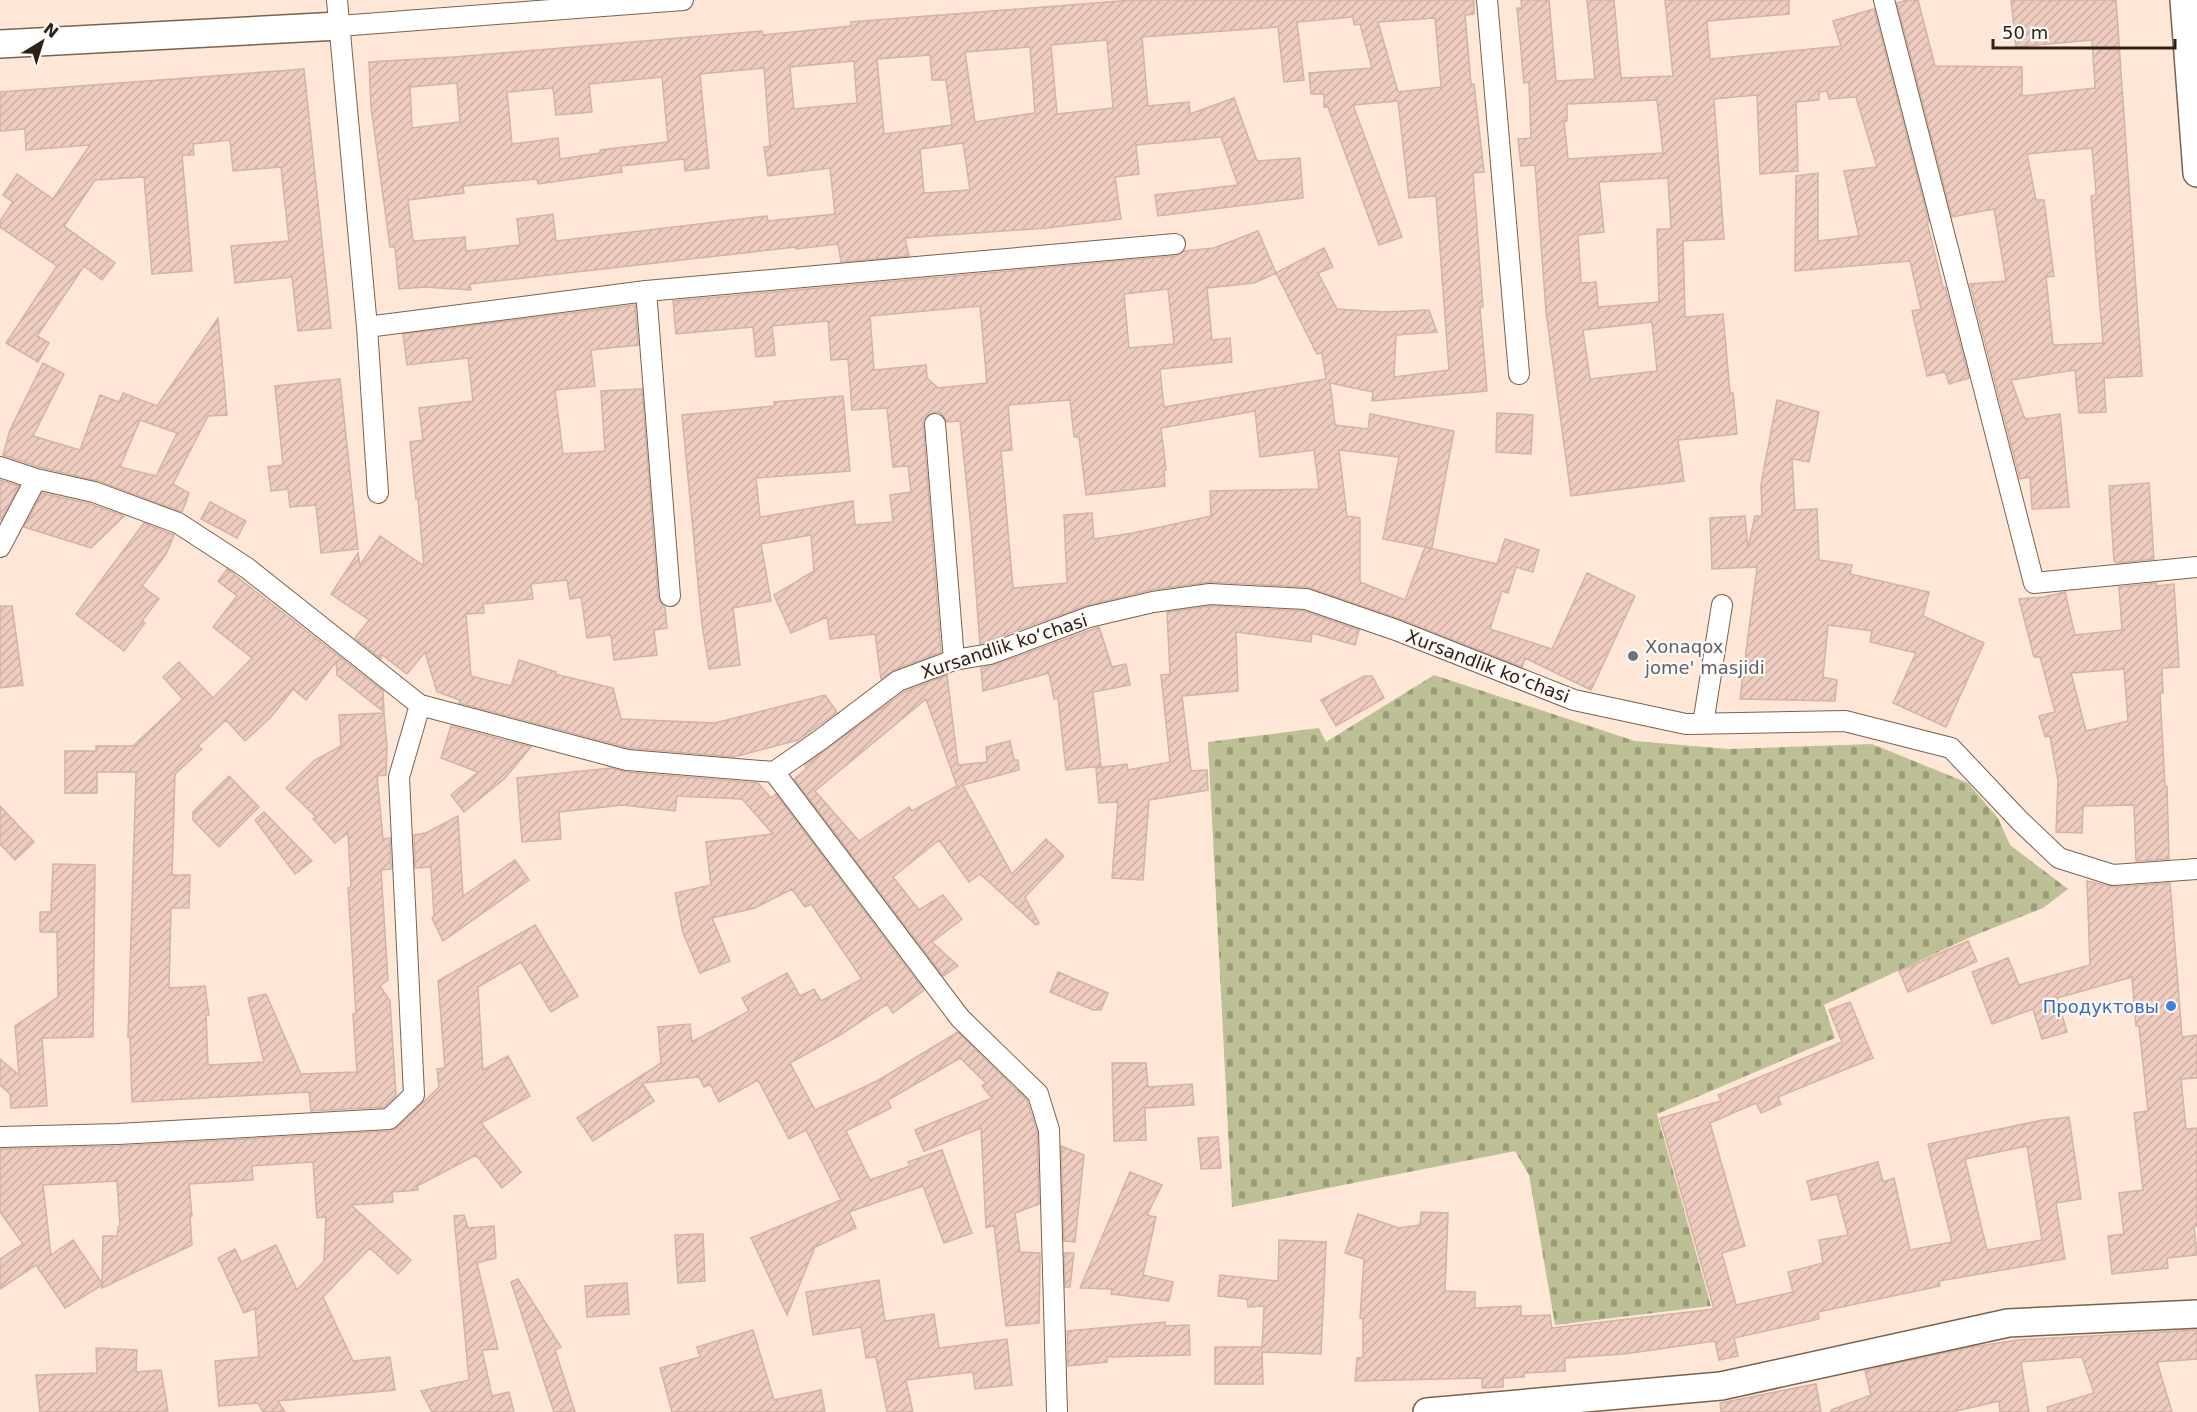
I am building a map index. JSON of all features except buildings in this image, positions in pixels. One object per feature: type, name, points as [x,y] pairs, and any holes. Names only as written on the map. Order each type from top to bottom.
[{"type":"street","points":[[0,44],[338,13],[682,0]]},
{"type":"street","points":[[1486,0],[1519,374]]},
{"type":"street","points":[[1884,0],[2034,583],[2197,567]]},
{"type":"street","points":[[2184,0],[2197,173]]},
{"type":"street","points":[[338,13],[368,327],[378,493]]},
{"type":"street","points":[[368,327],[646,291],[1175,244]]},
{"type":"street","points":[[646,291],[670,596]]},
{"type":"street","points":[[935,424],[954,660]]},
{"type":"street","points":[[0,467],[36,479],[94,492],[178,523],[247,568],[420,705],[627,760],[774,772],[960,1018],[1038,1094],[1049,1130],[1057,1412]]},
{"type":"street","points":[[0,547],[36,479]]},
{"type":"street","name":"Xursandlik koʻchasi","points":[[774,772],[898,681],[954,660],[990,654],[1089,617],[1153,602],[1210,594],[1306,599],[1396,630],[1574,700],[1686,724],[1845,721],[1951,748],[2020,821],[2059,858],[2113,875],[2197,869]]},
{"type":"street","points":[[1703,724],[1722,604]]},
{"type":"street","points":[[0,1137],[118,1134],[389,1119],[414,1095],[399,777],[420,705]]},
{"type":"street","points":[[1427,1412],[1721,1386],[2008,1323],[2197,1314]]},
{"type":"green space","points":[[1434,675],[1635,741],[1729,749],[1872,744],[1968,783],[1998,818],[2010,845],[2068,889],[2043,908],[1973,936],[1824,1005],[1835,1038],[1657,1114],[1711,1306],[1555,1325],[1529,1175],[1515,1151],[1232,1207],[1208,742],[1319,728],[1326,742]]},
{"type":"place","name":"Xonaqox jome' masjidi","points":[[1633,656]]},
{"type":"place","name":"Продуктовы","points":[[2171,1006]]}]
